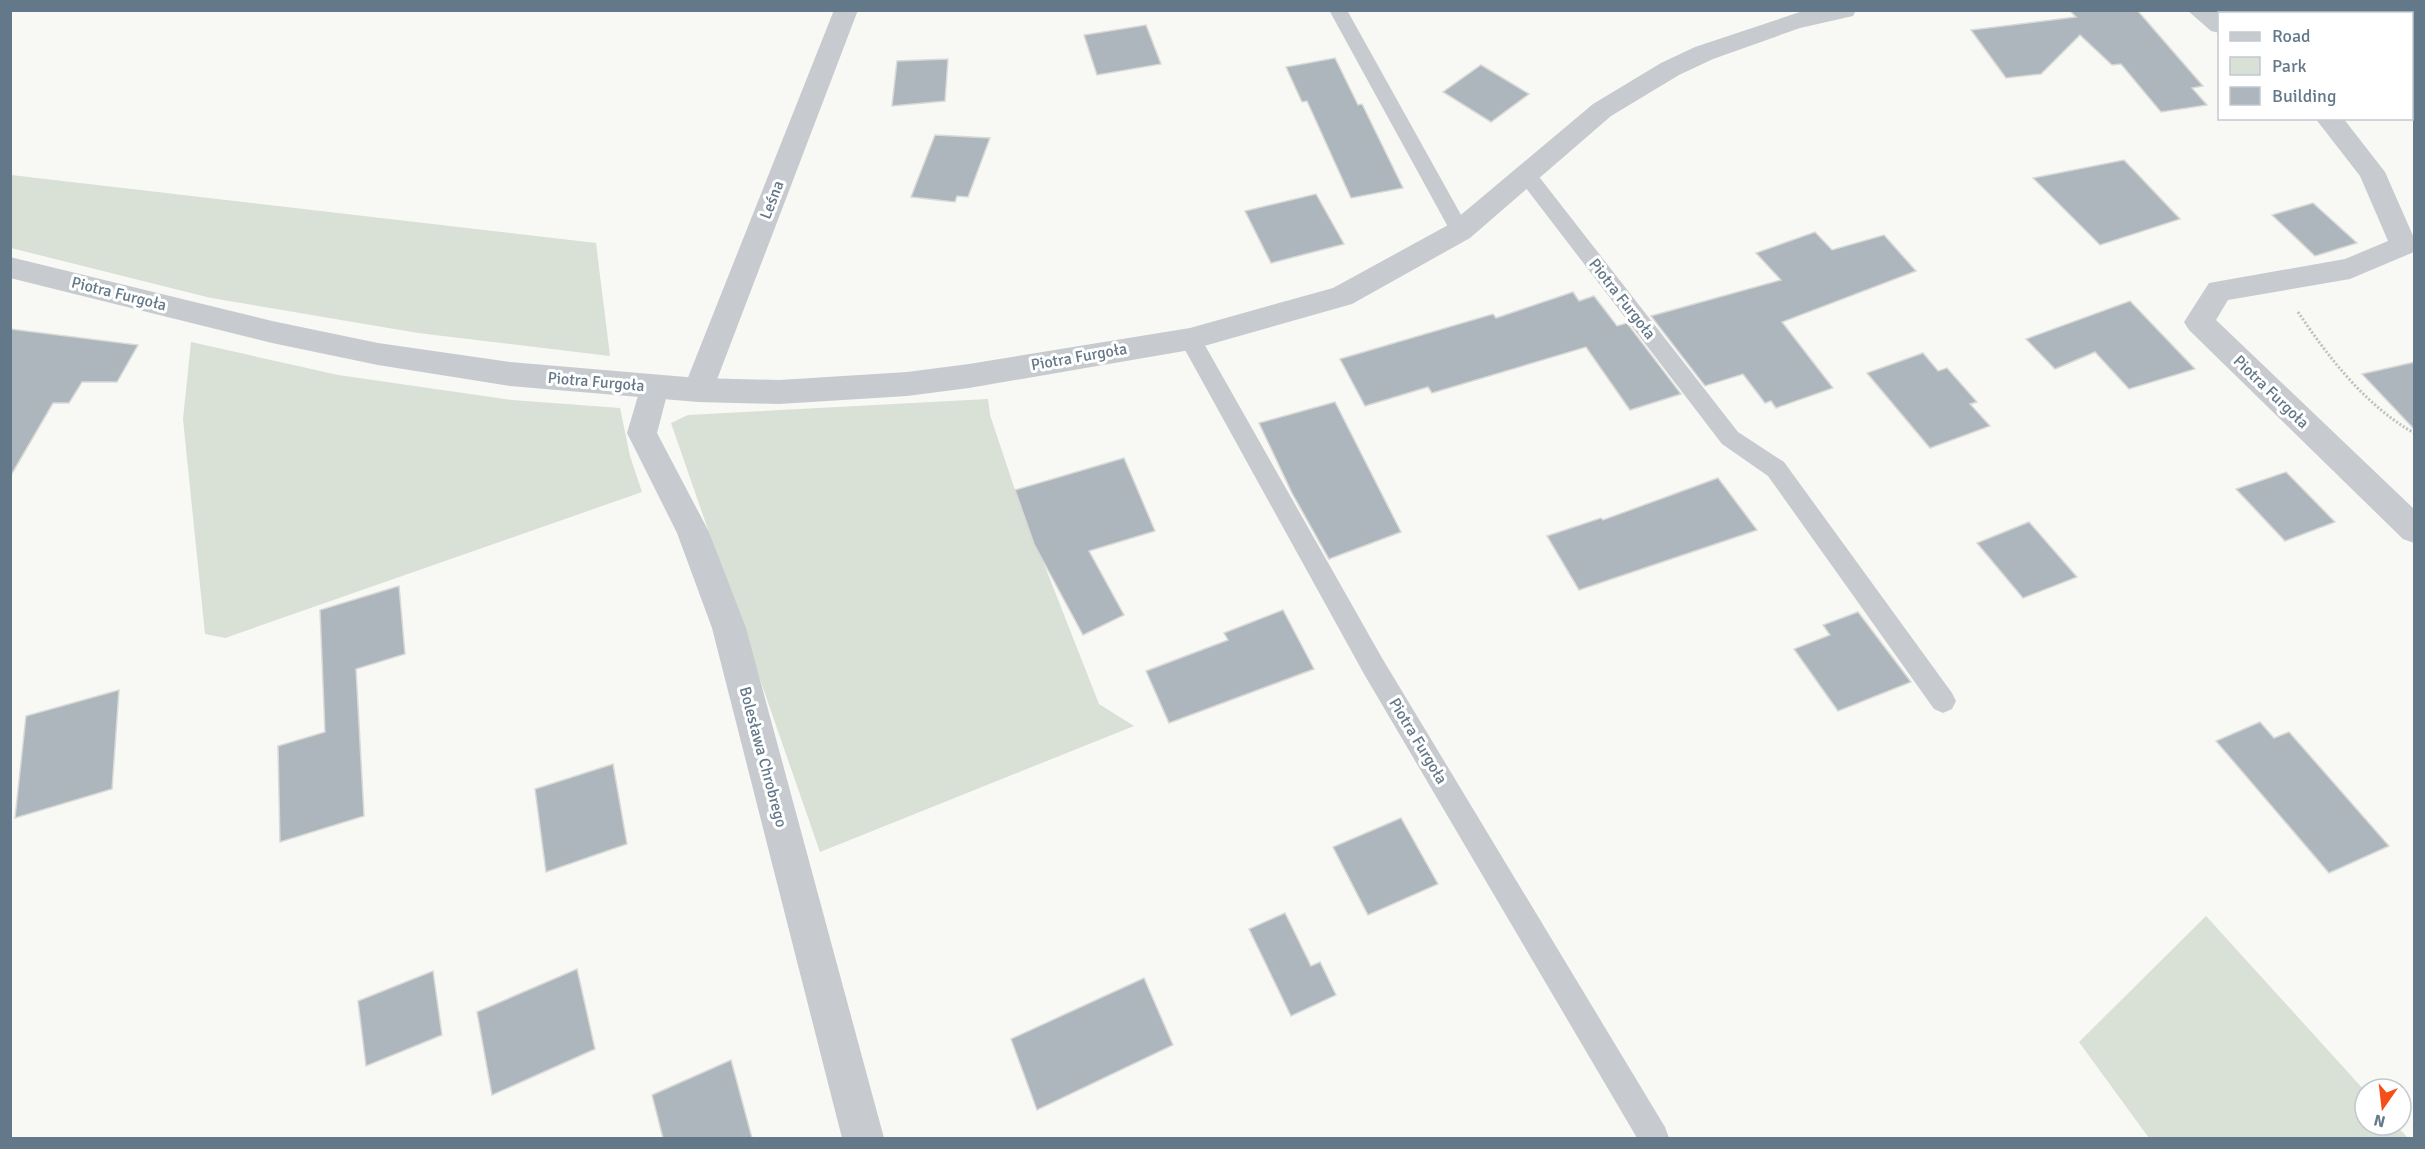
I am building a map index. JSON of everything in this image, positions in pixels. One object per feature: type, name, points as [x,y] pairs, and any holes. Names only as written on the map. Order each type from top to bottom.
[{"type":"street","name":"Leśna","points":[[698,390],[846,10]]},
{"type":"street","name":"Piotra Furgoła","points":[[10,267],[272,332],[378,354],[510,374],[698,390],[789,391],[907,384],[1190,339],[1342,296],[1460,231],[1602,110],[1670,69],[1704,53],[1794,21],[1844,10]]},
{"type":"street","points":[[2199,10],[2218,24]]},
{"type":"street","name":"Piotra Furgoła","points":[[2330,120],[2372,172],[2404,246],[2350,269],[2219,291],[2199,322],[2415,529]]},
{"type":"street","name":"Bolesława Chrobrego","points":[[654,387],[642,433],[693,532],[729,628],[863,1138]]},
{"type":"lane","points":[[1338,10],[1460,231]]},
{"type":"lane","name":"Piotra Furgoła","points":[[1526,174],[1730,438],[1776,469],[1943,701]]},
{"type":"lane","name":"Piotra Furgoła","points":[[1190,339],[1374,666],[1654,1138]]},
{"type":"path","points":[[2279,281],[2313,336],[2368,398],[2402,428],[2415,433]]},
{"type":"green space","points":[[2414,11],[2414,102],[2413,12],[2301,12]]},
{"type":"green space","points":[[11,175],[596,243],[610,356],[418,333],[211,298],[11,248]]},
{"type":"green space","points":[[191,342],[338,375],[512,400],[620,408],[630,456],[642,492],[225,638],[205,634],[183,419]]},
{"type":"green space","points":[[988,399],[990,415],[1015,490],[1099,704],[1134,726],[820,852],[671,423],[688,415]]},
{"type":"green space","points":[[2206,916],[2353,1078],[2353,1137],[2408,1138],[2149,1138],[2079,1042]]},
{"type":"building","points":[[2069,10],[2137,10],[2203,86],[2192,88],[2207,105],[2161,112],[2121,64],[2112,65],[2080,35],[2041,74],[2006,78],[1971,30],[2076,17]]},
{"type":"building","points":[[1146,25],[1161,64],[1097,75],[1084,35]]},
{"type":"building","points":[[1335,58],[1358,105],[1362,104],[1403,188],[1351,198],[1307,101],[1302,102],[1286,67]]},
{"type":"building","points":[[948,59],[945,101],[892,106],[897,61]]},
{"type":"building","points":[[1481,65],[1529,94],[1491,122],[1443,92]]},
{"type":"building","points":[[935,135],[990,138],[968,197],[957,196],[955,202],[911,197]]},
{"type":"building","points":[[2124,160],[2180,219],[2100,245],[2033,178]]},
{"type":"building","points":[[1316,194],[1344,244],[1271,263],[1245,211]]},
{"type":"building","points":[[2313,203],[2357,243],[2315,256],[2272,215]]},
{"type":"building","points":[[1815,232],[1832,250],[1884,235],[1916,271],[1782,322],[1833,388],[1776,408],[1771,401],[1765,403],[1743,374],[1705,386],[1651,316],[1781,280],[1756,253]]},
{"type":"building","points":[[1573,292],[1579,301],[1594,296],[1617,326],[1627,323],[1681,394],[1630,410],[1586,347],[1432,393],[1428,387],[1365,406],[1340,359],[1493,314],[1496,318]]},
{"type":"building","points":[[2130,301],[2195,369],[2129,389],[2095,352],[2055,369],[2026,339]]},
{"type":"building","points":[[10,329],[138,345],[117,382],[82,382],[69,403],[53,403],[10,477]]},
{"type":"building","points":[[1923,353],[1938,371],[1947,368],[1977,402],[1970,404],[1990,426],[1930,448],[1867,373]]},
{"type":"building","points":[[2415,362],[2415,430],[2362,374]]},
{"type":"building","points":[[1335,402],[1401,532],[1329,559],[1292,493],[1259,423]]},
{"type":"building","points":[[1124,458],[1155,531],[1089,551],[1124,615],[1083,635],[1034,544],[1015,490]]},
{"type":"building","points":[[2286,472],[2335,522],[2285,541],[2236,489]]},
{"type":"building","points":[[1718,478],[1757,530],[1579,590],[1547,536],[1601,518],[1603,520]]},
{"type":"building","points":[[2029,522],[2077,577],[2023,598],[1977,543]]},
{"type":"building","points":[[399,586],[405,654],[356,669],[364,816],[280,842],[278,746],[325,732],[320,610]]},
{"type":"building","points":[[1283,610],[1314,669],[1169,723],[1146,671],[1228,640],[1224,633]]},
{"type":"building","points":[[1858,612],[1911,682],[1838,711],[1794,649],[1830,635],[1823,625]]},
{"type":"building","points":[[119,690],[112,789],[15,818],[26,716]]},
{"type":"building","points":[[2260,722],[2274,738],[2289,732],[2389,846],[2329,873],[2216,741]]},
{"type":"building","points":[[613,764],[627,844],[546,872],[535,789]]},
{"type":"building","points":[[1401,818],[1438,884],[1368,915],[1333,847]]},
{"type":"building","points":[[1285,913],[1311,966],[1320,962],[1336,995],[1291,1016],[1249,929]]},
{"type":"building","points":[[577,969],[595,1049],[492,1095],[477,1012]]},
{"type":"building","points":[[433,971],[442,1035],[366,1066],[358,1001]]},
{"type":"building","points":[[1144,978],[1173,1045],[1037,1110],[1011,1039]]},
{"type":"building","points":[[731,1060],[752,1138],[663,1138],[652,1095]]}]
